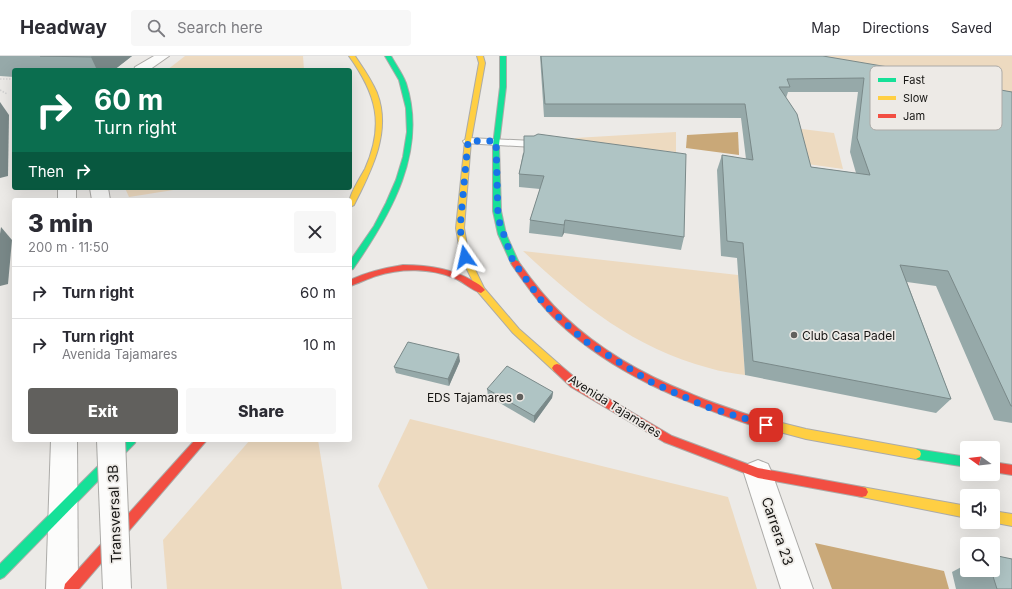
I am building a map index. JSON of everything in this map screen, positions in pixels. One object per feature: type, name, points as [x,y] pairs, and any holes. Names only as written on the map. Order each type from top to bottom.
[{"type":"main road","points":[[352,56],[370,81],[377,101],[380,125],[373,158],[352,201]]},
{"type":"main road","points":[[352,265],[377,228],[391,202],[401,178],[410,138],[411,114],[408,98],[402,78],[388,56]]},
{"type":"main road","name":"Avenida Tajamares","points":[[480,56],[482,63],[468,141],[460,228],[465,257],[481,290],[516,331],[575,384],[668,439],[758,473],[960,511]]},
{"type":"main road","points":[[503,56],[504,70],[496,141],[498,218],[513,261],[544,304],[585,341],[651,382],[707,407],[752,422],[810,435],[960,461]]},
{"type":"main road","points":[[352,282],[358,278],[391,269],[424,268],[455,275],[481,290]]},
{"type":"main road","points":[[0,573],[129,442]]},
{"type":"main road","points":[[70,589],[200,442]]},
{"type":"main road","points":[[1000,468],[1012,470]]},
{"type":"main road","points":[[1000,517],[1012,520]]},
{"type":"street","points":[[143,68],[163,56]]},
{"type":"street","points":[[62,589],[64,442]]},
{"type":"street","name":"Transversal 3B","points":[[111,442],[117,589]]},
{"type":"street","name":"Carrera 23","points":[[758,473],[797,589]]},
{"type":"lane","points":[[468,141],[496,141],[534,144]]},
{"type":"path","points":[[0,79],[12,80]]},
{"type":"path","points":[[0,90],[7,94]]},
{"type":"shaded area","points":[[185,56],[303,56],[304,68],[170,68]]},
{"type":"shaded area","points":[[810,56],[1012,56],[1012,103],[1002,101],[1002,66],[870,66],[870,70]]},
{"type":"shaded area","points":[[794,128],[834,133],[843,169],[800,163]]},
{"type":"shaded area","points":[[676,132],[676,152],[575,141],[575,138]]},
{"type":"shaded area","points":[[738,132],[739,155],[686,148],[687,135]]},
{"type":"shaded area","points":[[126,190],[173,190],[129,197]]},
{"type":"shaded area","points":[[523,251],[738,275],[745,375],[718,370],[681,359],[656,349],[632,336],[608,322],[586,306]]},
{"type":"shaded area","points":[[410,419],[728,497],[757,589],[428,589],[378,486]]},
{"type":"shaded area","points":[[248,442],[318,442],[342,589],[167,589],[163,540]]},
{"type":"shaded area","points":[[815,543],[944,571],[949,589],[832,589]]},
{"type":"building","points":[[40,56],[93,56],[91,57]]},
{"type":"building","points":[[541,56],[823,56],[882,66],[870,66],[870,130],[1002,130],[1002,90],[1012,92],[1012,406],[948,271],[900,265],[951,399],[753,361],[743,243],[727,241],[722,155],[753,160],[745,104],[545,104]],"holes":[[[864,78],[857,138],[870,175],[811,167],[797,114],[779,87],[790,87],[787,79]]]},
{"type":"building","points":[[538,134],[686,154],[684,237],[565,220],[564,225],[530,220],[544,176],[519,174],[524,152],[524,136],[534,136]]},
{"type":"building","name":"EDS Tajamares","points":[[408,342],[459,354],[448,379],[394,367]]},
{"type":"building","name":"EDS Tajamares","points":[[507,366],[553,392],[534,416],[487,389]]},
{"type":"building","points":[[1000,556],[1012,559],[1012,589],[997,589],[993,577],[1000,577]]},
{"type":"traffic: fast","points":[[352,264],[378,226],[390,203],[406,157],[410,132],[409,108],[402,80],[388,56]]},
{"type":"traffic: fast","points":[[503,56],[503,87],[496,145],[497,211],[502,234],[515,263]]},
{"type":"traffic: fast","points":[[0,573],[129,442]]},
{"type":"traffic: fast","points":[[916,454],[960,461]]},
{"type":"traffic: slow","points":[[352,56],[366,76],[374,94],[379,112],[379,130],[369,166],[352,201]]},
{"type":"traffic: slow","points":[[480,56],[482,63],[468,141],[460,228],[465,257],[481,290],[516,331],[557,368]]},
{"type":"traffic: slow","points":[[754,421],[806,434],[916,454]]},
{"type":"traffic: slow","points":[[862,492],[960,511]]},
{"type":"traffic: slow","points":[[1000,518],[1012,520]]},
{"type":"traffic: jam","points":[[515,263],[536,293],[561,320],[589,343],[652,381],[719,410],[754,421]]},
{"type":"traffic: jam","points":[[352,282],[375,273],[403,268],[417,268],[430,269],[457,276],[481,290]]},
{"type":"traffic: jam","points":[[557,368],[575,384],[668,439],[758,473],[862,492]]},
{"type":"traffic: jam","points":[[70,589],[200,442]]},
{"type":"traffic: jam","points":[[1000,468],[1012,470]]},
{"type":"place","name":"Club Casa Padel","points":[[794,335]]},
{"type":"place","name":"EDS Tajamares","points":[[520,397]]},
{"type":"route","points":[[465,257],[460,228],[468,141],[496,141],[498,218],[513,261],[544,304],[585,341],[651,382],[707,407],[752,422],[766,425]]}]
